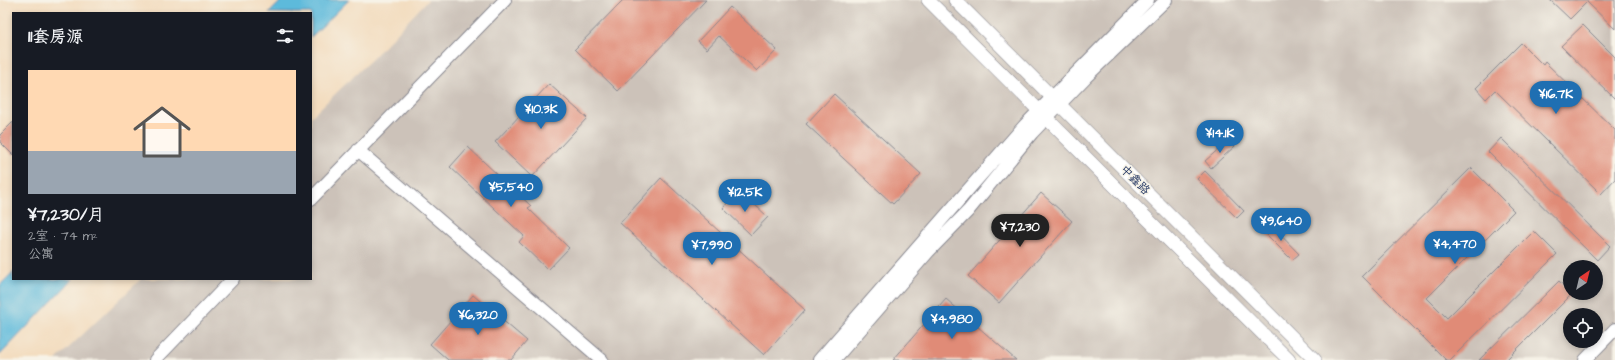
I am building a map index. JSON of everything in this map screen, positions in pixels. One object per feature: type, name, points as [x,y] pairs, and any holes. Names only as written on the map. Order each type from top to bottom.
[{"type":"main road","name":"中鑫路","points":[[928,0],[1289,360]]},
{"type":"main road","name":"中鑫路","points":[[955,0],[1315,360]]},
{"type":"street","points":[[312,198],[505,0]]},
{"type":"street","points":[[1056,101],[1148,0]]},
{"type":"street","points":[[819,360],[1043,114],[1166,0]]},
{"type":"street","points":[[834,360],[929,251],[968,211],[1032,133],[1043,114]]},
{"type":"street","points":[[358,150],[602,360]]},
{"type":"street","points":[[155,360],[232,280]]},
{"type":"street","points":[[1585,360],[1615,329]]},
{"type":"shaded area","points":[[428,0],[1615,0],[1615,360],[56,360],[140,280],[312,280],[312,116],[373,58]]},
{"type":"water","points":[[282,0],[349,0],[312,36],[312,12],[270,12]]},
{"type":"water","points":[[12,273],[12,280],[72,280],[0,355],[0,285]]},
{"type":"building","points":[[623,0],[706,0],[618,91],[575,49]]},
{"type":"building","points":[[1550,0],[1615,0],[1615,29],[1587,2],[1570,19]]},
{"type":"building","points":[[730,7],[777,50],[757,71],[719,36],[707,49],[698,41]]},
{"type":"building","points":[[1583,25],[1615,57],[1615,99],[1561,46]]},
{"type":"building","points":[[1521,43],[1543,65],[1545,62],[1615,130],[1615,179],[1601,194],[1495,90],[1486,99],[1476,88]]},
{"type":"building","points":[[549,84],[587,118],[532,177],[495,142]]},
{"type":"building","points":[[834,94],[921,174],[893,204],[806,124]]},
{"type":"building","points":[[12,123],[12,154],[0,142],[0,135]]},
{"type":"building","points":[[1501,138],[1610,246],[1597,260],[1488,152]]},
{"type":"building","points":[[1229,140],[1235,146],[1211,168],[1205,161]]},
{"type":"building","points":[[468,147],[531,206],[528,208],[569,248],[548,270],[519,242],[524,236],[450,167]]},
{"type":"building","points":[[1471,168],[1514,211],[1427,298],[1447,318],[1534,231],[1557,254],[1450,360],[1446,360],[1362,276]]},
{"type":"building","points":[[1205,171],[1244,211],[1237,218],[1197,179]]},
{"type":"building","points":[[661,178],[805,310],[764,355],[620,223]]},
{"type":"building","points":[[739,190],[768,217],[751,235],[723,208]]},
{"type":"building","points":[[1041,193],[1072,221],[999,303],[968,276]]},
{"type":"building","points":[[1270,224],[1299,254],[1292,260],[1263,231]]},
{"type":"building","points":[[1559,281],[1563,285],[1563,300],[1566,300],[1506,360],[1479,360]]},
{"type":"building","points":[[473,295],[527,341],[511,360],[448,360],[430,344]]},
{"type":"building","points":[[946,299],[1016,360],[893,360]]}]
